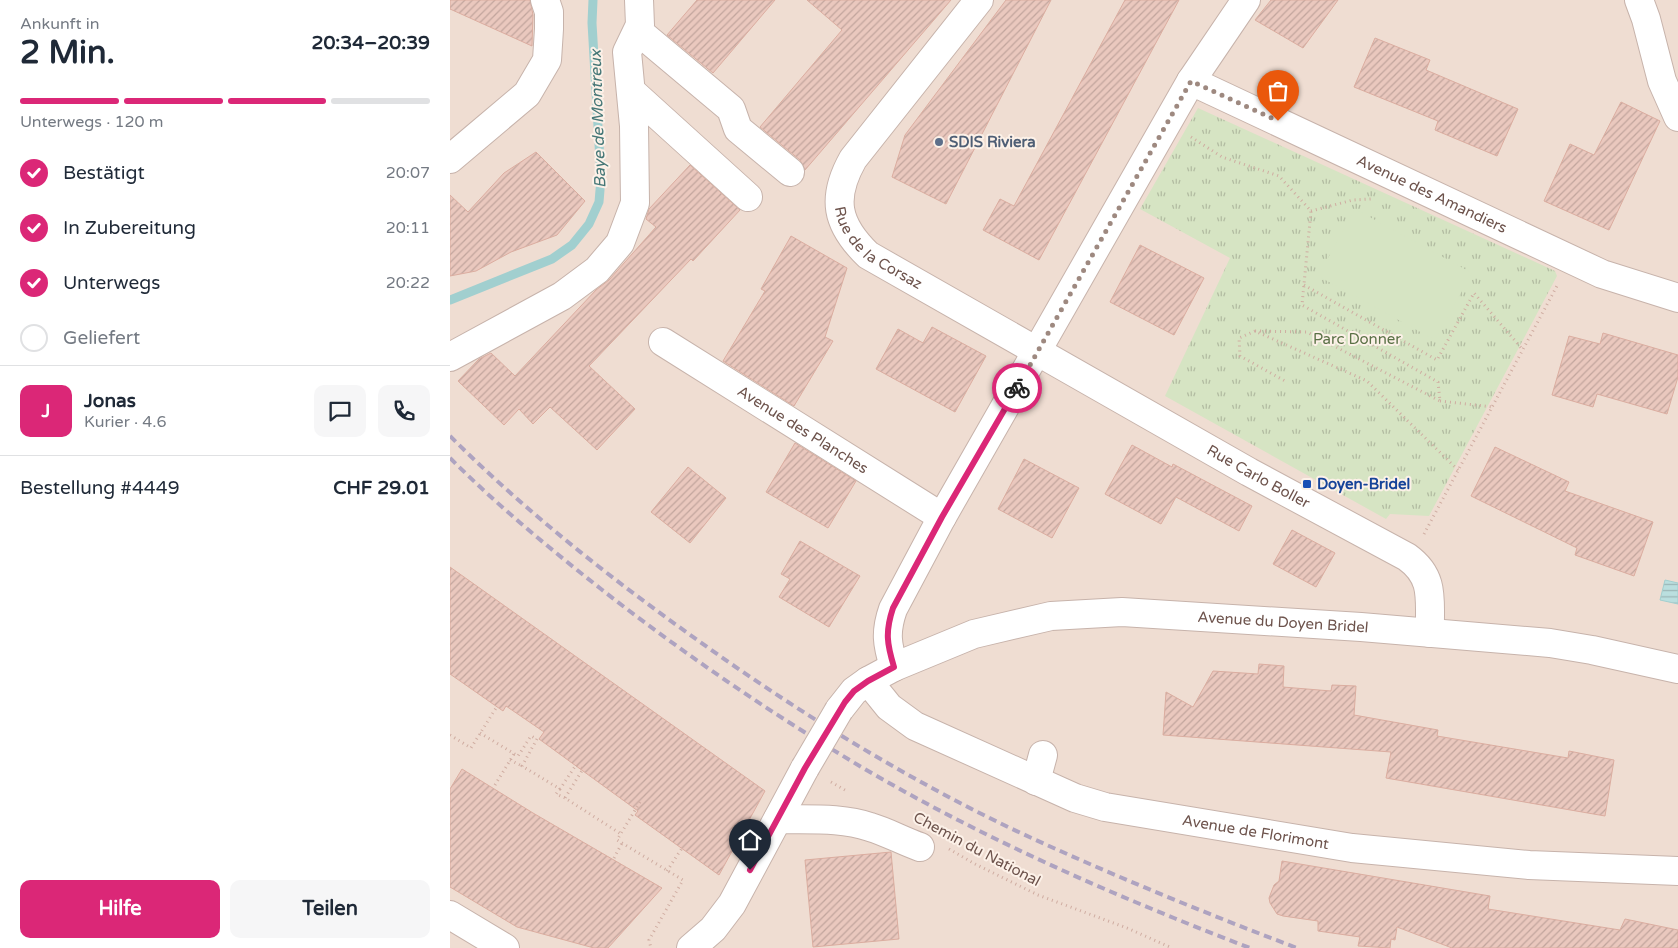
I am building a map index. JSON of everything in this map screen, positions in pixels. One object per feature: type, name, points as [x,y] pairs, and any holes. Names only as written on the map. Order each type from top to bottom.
[{"type":"street","points":[[450,159],[528,94],[547,60],[550,29],[549,12],[545,0]]},
{"type":"street","points":[[450,357],[562,296],[597,270],[620,243],[635,203],[634,126],[627,52],[640,25],[639,0]]},
{"type":"street","name":"Rue de la Corsaz","points":[[979,0],[853,159],[840,188],[839,205],[844,223],[854,242],[868,255],[1038,351]]},
{"type":"street","points":[[691,948],[713,929],[732,904],[805,768],[839,710],[854,691],[894,667],[886,634],[893,608],[942,517],[1191,81],[1246,0]]},
{"type":"street","points":[[1639,0],[1646,19],[1662,81],[1678,117]]},
{"type":"street","points":[[638,31],[732,109],[738,129],[790,172]]},
{"type":"street","name":"Avenue des Amandiers","points":[[1191,81],[1602,274],[1678,298]]},
{"type":"street","points":[[630,91],[748,197]]},
{"type":"street","name":"Avenue des Planches","points":[[663,342],[942,517]]},
{"type":"street","name":"Rue Carlo Boller","points":[[1038,351],[1249,472],[1363,521],[1418,565],[1424,572],[1429,591],[1430,633]]},
{"type":"street","name":"Avenue du Doyen Bridel","points":[[894,667],[974,634],[1051,616],[1122,612],[1550,643],[1592,650],[1678,669]]},
{"type":"street","name":"Avenue de Florimont","points":[[868,681],[889,706],[915,726],[1075,798],[1105,806],[1352,848],[1529,865],[1678,871]]},
{"type":"street","points":[[1036,781],[1043,754]]},
{"type":"street","points":[[778,819],[858,824],[931,846]]},
{"type":"street","points":[[450,915],[505,948]]},
{"type":"path","points":[[1184,133],[1222,157],[1279,176],[1311,211],[1302,305],[1438,382],[1440,401]]},
{"type":"path","points":[[1311,211],[1353,200],[1377,199]]},
{"type":"path","points":[[1407,557],[1430,524],[1572,259]]},
{"type":"path","points":[[1304,285],[1437,360],[1474,293],[1523,350]]},
{"type":"path","points":[[1285,381],[1240,356],[1239,338],[1255,331],[1307,332],[1440,401],[1493,408]]},
{"type":"path","points":[[1255,331],[1367,381],[1459,471]]},
{"type":"path","points":[[450,735],[471,748],[496,708]]},
{"type":"path","points":[[480,733],[518,756],[531,736],[536,739],[522,766]]},
{"type":"path","points":[[495,785],[514,754]]},
{"type":"path","points":[[510,760],[560,789]]},
{"type":"path","points":[[565,798],[583,769],[576,765],[556,794],[621,834]]},
{"type":"path","points":[[805,768],[848,792]]},
{"type":"path","points":[[640,802],[617,840],[682,880],[649,940],[652,948]]},
{"type":"path","points":[[614,858],[622,843]]},
{"type":"path","name":"Chemin du National","points":[[931,846],[975,864],[1038,895],[1127,928],[1172,948]]},
{"type":"path","points":[[667,871],[682,848]]},
{"type":"shaded area","points":[[450,0],[1678,0],[1678,948],[450,948]]},
{"type":"green space","name":"Parc Donner","points":[[1198,108],[1555,271],[1557,276],[1429,516],[1390,514],[1386,519],[1165,396],[1230,258],[1140,209]]},
{"type":"green space","points":[[1355,209],[1472,273],[1435,340],[1318,276]]},
{"type":"water","points":[[1665,580],[1678,583],[1678,604],[1660,600]]},
{"type":"building","points":[[450,0],[530,0],[533,15],[532,46],[450,9]]},
{"type":"building","points":[[697,0],[775,0],[713,73],[667,35]]},
{"type":"building","points":[[807,0],[951,0],[805,170],[800,160],[760,127],[842,30]]},
{"type":"building","points":[[1006,0],[1051,0],[946,204],[892,177],[905,135]]},
{"type":"building","points":[[1125,0],[1179,0],[1039,260],[983,230],[1000,199],[1014,206]]},
{"type":"building","points":[[1271,0],[1338,0],[1303,48],[1255,20]]},
{"type":"building","points":[[1375,38],[1430,60],[1426,70],[1518,109],[1497,156],[1435,130],[1438,121],[1354,87]]},
{"type":"building","points":[[1621,102],[1660,121],[1609,230],[1544,201],[1570,144],[1594,155]]},
{"type":"building","points":[[536,152],[585,201],[557,235],[511,252],[476,271],[450,276],[450,195],[468,212],[504,173]]},
{"type":"building","points":[[690,165],[740,210],[693,261],[691,259],[589,366],[635,409],[597,450],[550,407],[533,424],[519,409],[504,425],[458,381],[479,359],[491,353],[515,376],[596,290],[609,280],[656,227],[646,219],[649,209]]},
{"type":"building","points":[[791,236],[847,268],[825,337],[833,341],[794,406],[723,361],[765,291],[761,289]]},
{"type":"building","points":[[1140,245],[1204,278],[1174,335],[1110,302]]},
{"type":"building","points":[[932,327],[986,356],[955,412],[876,369],[898,329],[923,343]]},
{"type":"building","points":[[1603,333],[1678,355],[1678,377],[1667,414],[1597,394],[1593,407],[1552,395],[1569,336],[1600,344]]},
{"type":"building","points":[[795,443],[856,481],[828,528],[766,492]]},
{"type":"building","points":[[1132,445],[1172,467],[1173,464],[1252,506],[1239,531],[1176,497],[1161,524],[1105,494]]},
{"type":"building","points":[[1495,447],[1569,482],[1565,491],[1653,522],[1634,576],[1575,555],[1577,548],[1471,496]]},
{"type":"building","points":[[1024,459],[1079,488],[1052,538],[998,509]]},
{"type":"building","points":[[688,467],[726,498],[690,543],[651,512]]},
{"type":"building","points":[[1292,530],[1335,553],[1316,587],[1273,564]]},
{"type":"building","points":[[800,541],[860,576],[829,627],[779,597],[790,579],[781,574]]},
{"type":"building","points":[[450,567],[765,791],[719,875],[635,815],[638,811],[539,739],[544,732],[506,706],[503,711],[450,674]]},
{"type":"building","points":[[1259,664],[1284,666],[1283,687],[1331,691],[1332,685],[1356,686],[1354,715],[1438,730],[1437,736],[1568,758],[1569,751],[1614,760],[1605,816],[1386,778],[1391,752],[1163,735],[1166,692],[1193,707],[1213,671],[1258,674]]},
{"type":"building","points":[[462,769],[533,813],[662,888],[608,948],[594,948],[517,927],[450,887],[450,789]]},
{"type":"building","points":[[891,852],[899,939],[813,947],[805,860]]},
{"type":"building","points":[[1282,861],[1490,896],[1488,909],[1620,930],[1625,919],[1678,930],[1678,948],[1452,948],[1397,927],[1395,940],[1391,939],[1390,948],[1358,946],[1360,937],[1318,931],[1318,921],[1277,914],[1269,898],[1274,885],[1279,881]]},
{"type":"waterway","name":"Baye de Montreux","points":[[450,300],[552,259],[572,245],[589,224],[599,202],[601,178],[592,23],[593,0]]},
{"type":"railway","points":[[450,436],[536,515],[626,588],[766,688],[845,738],[927,785],[1010,828],[1152,891],[1297,948]]},
{"type":"railway","points":[[450,458],[524,526],[632,613],[729,683],[863,768],[957,819],[1053,866],[1250,948]]},
{"type":"way so far","points":[[1017,388],[1191,81],[1278,121]]},
{"type":"place","name":"SDIS Riviera","points":[[939,142]]},
{"type":"place","name":"Doyen-Bridel","points":[[1307,484]]},
{"type":"route","points":[[750,870],[805,768],[845,702],[854,691],[868,681],[894,667],[886,634],[893,608],[942,517],[1017,388]]}]
